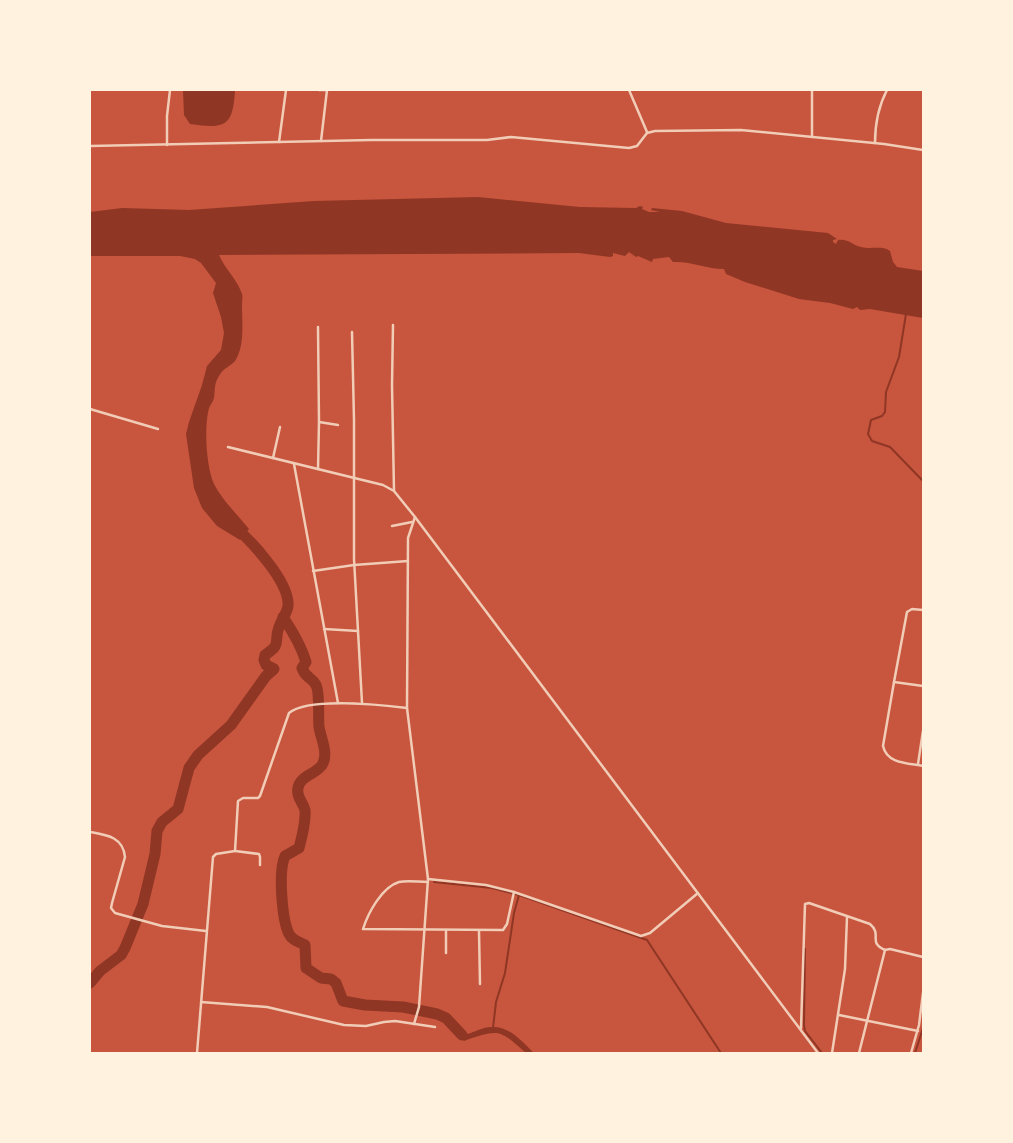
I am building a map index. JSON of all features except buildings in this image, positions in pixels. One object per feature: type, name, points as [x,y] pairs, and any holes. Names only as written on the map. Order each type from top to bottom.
[{"type":"street","points":[[166,145],[170,90]]},
{"type":"street","points":[[280,142],[286,90]]},
{"type":"street","points":[[320,90],[327,90],[320,141]]},
{"type":"street","points":[[629,90],[647,133]]},
{"type":"street","points":[[812,90],[812,137]]},
{"type":"street","points":[[875,144],[876,125],[882,100],[887,90]]},
{"type":"street","points":[[90,146],[320,141],[487,140],[511,137],[629,148],[637,146],[647,133],[655,131],[741,130],[923,150]]},
{"type":"street","points":[[394,325],[392,392],[394,491]]},
{"type":"street","points":[[318,327],[318,469]]},
{"type":"street","points":[[352,332],[354,565],[362,703]]},
{"type":"street","points":[[90,409],[158,430]]},
{"type":"street","points":[[319,422],[338,424]]},
{"type":"street","points":[[273,458],[280,426]]},
{"type":"street","points":[[228,447],[383,485],[394,491],[818,1053]]},
{"type":"street","points":[[294,464],[338,703]]},
{"type":"street","points":[[414,516],[408,538],[407,708],[428,881],[419,1007],[414,1024]]},
{"type":"street","points":[[392,526],[412,522]]},
{"type":"street","points":[[313,571],[354,565],[408,561]]},
{"type":"street","points":[[923,610],[912,609],[907,612],[883,746],[884,752],[888,757],[923,766]]},
{"type":"street","points":[[324,629],[358,631]]},
{"type":"street","points":[[894,682],[923,686]]},
{"type":"street","points":[[234,851],[238,802],[243,798],[258,798],[260,796],[288,713],[298,708],[338,703],[362,703],[407,708]]},
{"type":"street","points":[[918,765],[923,731]]},
{"type":"street","points":[[90,832],[118,840],[122,845],[125,858],[111,908],[115,913],[162,926],[206,931]]},
{"type":"street","points":[[197,1053],[213,858],[216,854],[234,851],[258,854],[260,856],[260,865]]},
{"type":"street","points":[[514,894],[507,924],[503,930],[363,929],[377,902],[391,886],[402,882],[428,881],[486,885],[514,894],[641,936],[650,933],[698,893]]},
{"type":"street","points":[[801,1030],[805,905],[809,903],[870,924],[876,931],[877,947],[923,957]]},
{"type":"street","points":[[832,1053],[839,1015],[848,917]]},
{"type":"street","points":[[446,930],[446,953]]},
{"type":"street","points":[[479,931],[480,984]]},
{"type":"street","points":[[859,1053],[885,950]]},
{"type":"street","points":[[911,1053],[918,1031],[923,993]]},
{"type":"street","points":[[201,1002],[267,1007],[344,1025],[366,1026],[395,1021],[435,1028]]},
{"type":"street","points":[[839,1015],[918,1031]]},
{"type":"shaded area","points":[[183,90],[235,90],[232,112],[229,118],[225,123],[219,125],[190,124],[184,115]]},
{"type":"shaded area","points":[[478,197],[580,207],[636,208],[640,206],[649,212],[660,212],[651,210],[652,208],[682,211],[726,223],[828,233],[837,239],[833,240],[836,244],[838,240],[841,240],[861,247],[887,249],[890,251],[893,262],[897,267],[923,271],[923,318],[870,309],[860,310],[857,307],[853,309],[830,303],[799,299],[745,282],[726,274],[724,269],[673,262],[669,257],[653,259],[652,262],[638,256],[636,257],[629,252],[625,256],[613,253],[613,256],[610,257],[579,253],[219,255],[242,294],[242,334],[240,348],[235,361],[217,379],[214,398],[207,416],[206,436],[209,467],[217,490],[249,529],[240,540],[217,526],[202,508],[194,488],[186,434],[207,366],[221,350],[224,333],[213,293],[216,283],[201,263],[195,259],[180,256],[90,256],[90,212],[122,208],[189,210],[314,201]]},
{"type":"shaded area","points":[[454,1024],[467,1034],[488,1027],[504,1029],[515,1035],[534,1053],[526,1053],[504,1035],[485,1034],[464,1041],[449,1028]]},
{"type":"waterway","points":[[906,314],[899,357],[886,392],[885,412],[882,416],[871,420],[868,434],[872,441],[890,447],[923,481]]},
{"type":"waterway","points":[[90,983],[100,971],[121,955],[125,948],[143,904],[155,854],[157,831],[162,822],[178,809],[189,768],[198,755],[231,725],[266,676],[274,669],[266,665],[264,660],[265,655],[276,645],[277,632],[288,606],[287,596],[283,585],[268,562],[249,540],[232,525]]},
{"type":"waterway","points":[[283,617],[304,656],[306,662],[302,668],[317,688],[319,727],[325,756],[322,765],[305,778],[298,788],[298,794],[305,810],[305,819],[299,848],[285,856],[282,873],[284,918],[289,934],[305,945],[306,968],[321,978],[331,979],[336,983],[343,1001],[365,1005],[403,1007],[437,1014],[446,1018],[462,1035]]},
{"type":"waterway","points":[[434,882],[492,888],[519,895],[514,913],[505,973],[496,1002],[493,1028]]},
{"type":"waterway","points":[[519,895],[647,940],[721,1053]]},
{"type":"waterway","points":[[805,949],[804,1025],[805,1031],[822,1053]]},
{"type":"waterway","points":[[915,1053],[923,1028]]}]
